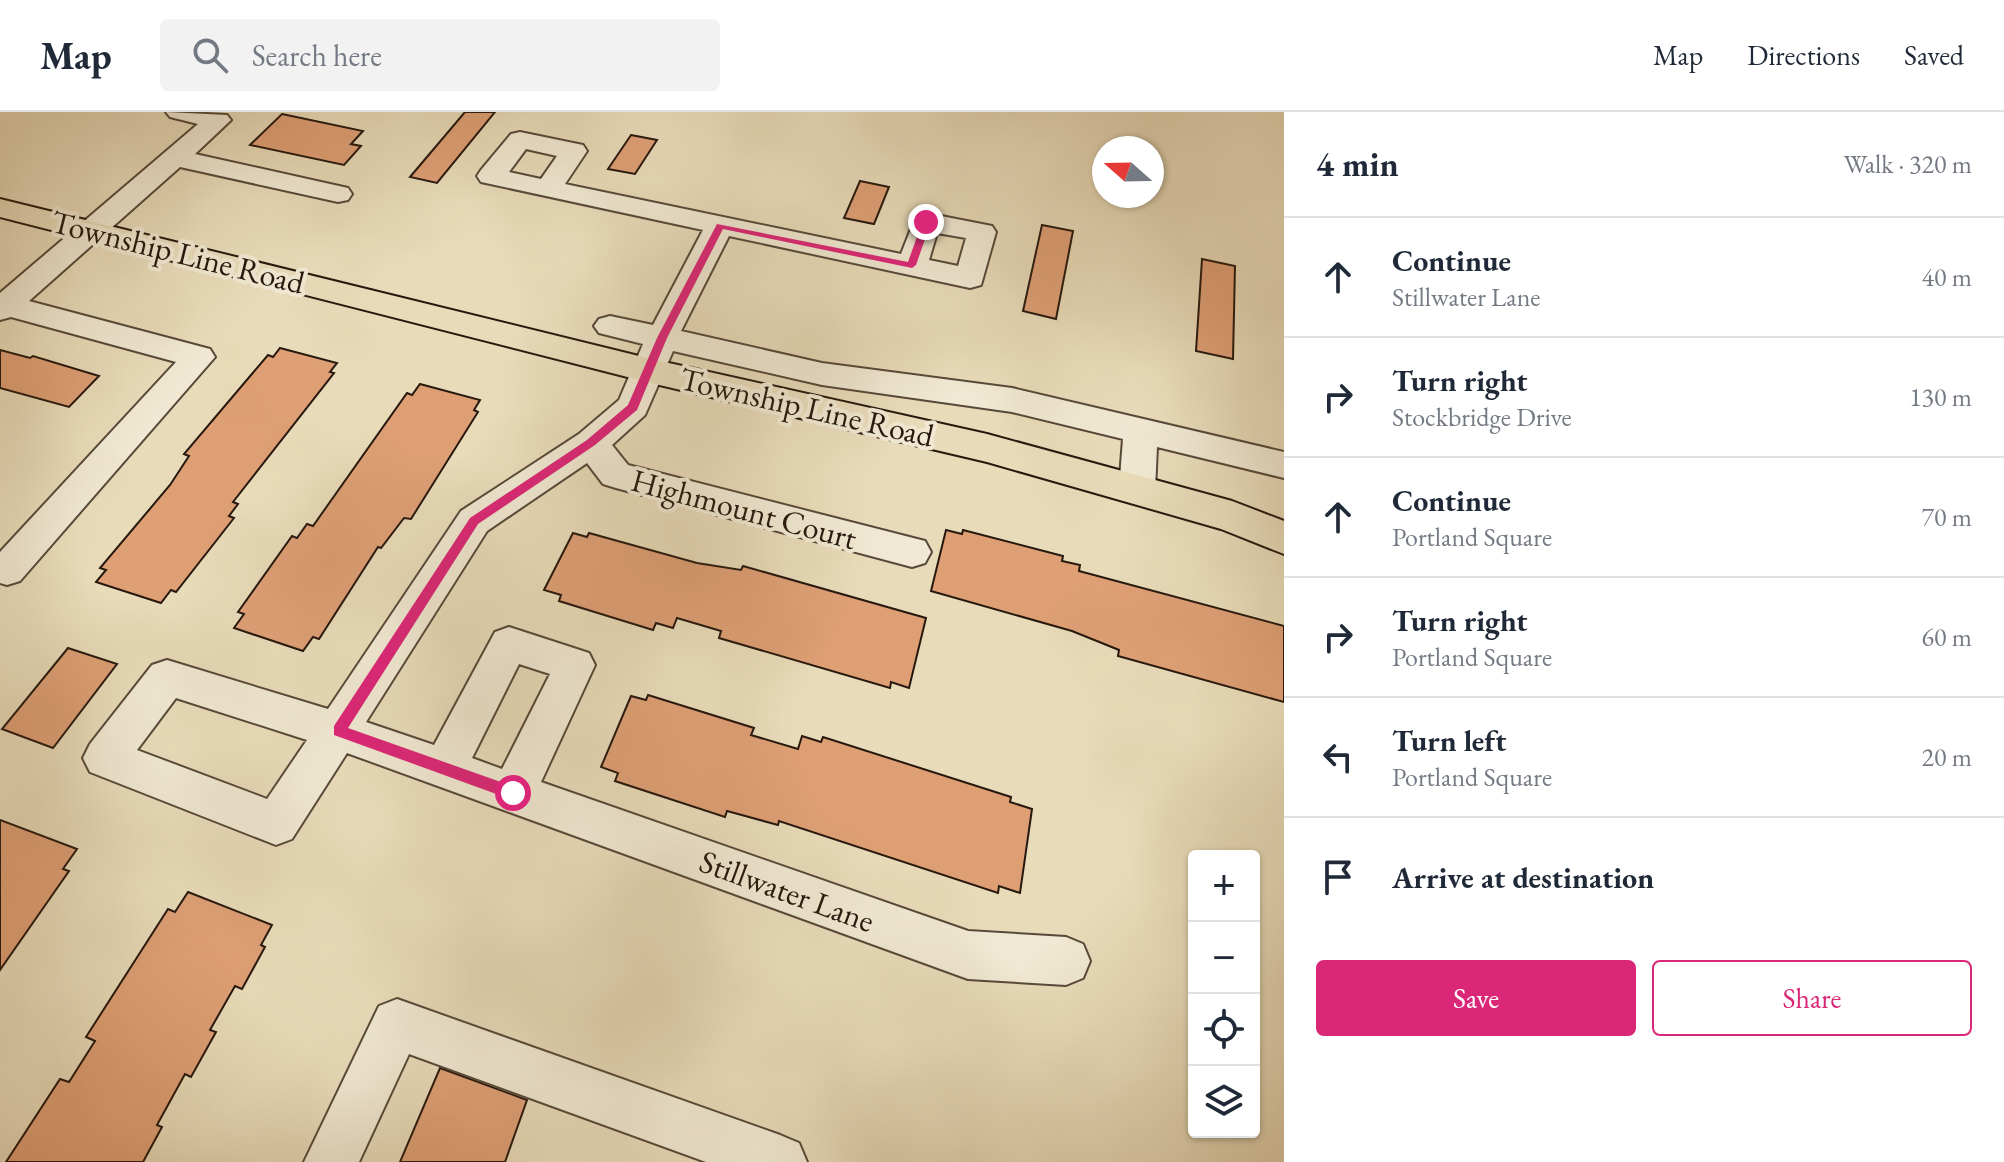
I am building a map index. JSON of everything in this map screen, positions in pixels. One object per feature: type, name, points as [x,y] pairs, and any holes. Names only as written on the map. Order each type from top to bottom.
[{"type":"main road","name":"Township Line Road","points":[[0,208],[101,223],[656,354],[1232,517],[1284,538]]},
{"type":"street","points":[[179,112],[223,116]]},
{"type":"street","points":[[2,307],[223,116]]},
{"type":"street","points":[[176,158],[338,194]]},
{"type":"street","points":[[548,188],[912,265]]},
{"type":"street","points":[[339,731],[167,678],[105,758],[276,824],[339,731],[474,521],[591,443],[633,407],[720,226]]},
{"type":"street","points":[[2,307],[199,357],[7,570]]},
{"type":"street","points":[[610,326],[656,354],[1012,400],[1284,465]]},
{"type":"street","points":[[1137,490],[1141,430]]},
{"type":"street","name":"Highmount Court","points":[[591,443],[616,475],[912,552]]},
{"type":"street","points":[[444,769],[509,644],[575,665],[513,793]]},
{"type":"street","name":"Stillwater Lane","points":[[339,731],[968,955],[1066,961]]},
{"type":"street","points":[[331,1162],[397,1024],[446,1039],[780,1162]]},
{"type":"building","points":[[465,112],[495,112],[437,183],[410,177]]},
{"type":"building","points":[[282,114],[363,131],[351,144],[361,146],[344,165],[250,145]]},
{"type":"building","points":[[631,135],[657,140],[635,174],[608,169]]},
{"type":"building","points":[[860,181],[889,187],[874,224],[844,218]]},
{"type":"building","points":[[1042,225],[1073,231],[1056,319],[1023,311]]},
{"type":"building","points":[[1202,259],[1235,266],[1233,359],[1196,351]]},
{"type":"building","points":[[280,348],[337,363],[330,372],[334,373],[233,502],[238,504],[229,516],[234,518],[176,592],[171,590],[161,603],[96,582],[106,570],[100,568],[170,485],[189,456],[184,454],[268,355],[273,357]]},
{"type":"building","points":[[0,350],[30,358],[33,356],[99,376],[69,407],[0,388]]},
{"type":"building","points":[[420,384],[480,400],[474,410],[478,412],[411,519],[404,518],[381,548],[378,547],[319,639],[313,637],[303,651],[234,628],[244,614],[238,612],[292,536],[297,538],[307,524],[313,526],[407,393],[412,395]]},
{"type":"building","points":[[946,530],[962,534],[963,530],[1063,556],[1062,561],[1080,565],[1079,571],[1284,626],[1284,702],[1118,656],[1119,650],[1072,631],[931,591]]},
{"type":"building","points":[[573,533],[587,537],[589,533],[697,563],[741,570],[743,566],[926,618],[909,688],[891,682],[890,688],[719,638],[721,631],[677,618],[673,628],[656,623],[653,630],[559,601],[561,595],[544,590]]},
{"type":"building","points":[[68,648],[117,664],[53,748],[2,729]]},
{"type":"building","points":[[648,695],[754,728],[751,735],[798,749],[802,736],[821,742],[823,737],[1011,797],[1010,802],[1032,809],[1020,893],[999,886],[998,893],[779,821],[778,825],[727,811],[725,817],[615,781],[618,773],[601,767],[631,696],[646,700]]},
{"type":"building","points":[[0,820],[77,849],[63,869],[69,871],[0,970]]},
{"type":"building","points":[[188,892],[272,925],[261,945],[265,947],[242,989],[235,986],[210,1030],[216,1032],[191,1077],[185,1074],[157,1125],[162,1127],[143,1162],[6,1162],[60,1079],[69,1082],[95,1041],[86,1037],[168,909],[175,912]]},
{"type":"building","points":[[440,1068],[527,1100],[505,1162],[400,1162]]},
{"type":"route","points":[[513,793],[339,731],[474,521],[591,443],[633,407],[651,371],[662,338],[720,226],[912,265],[926,222]]}]
